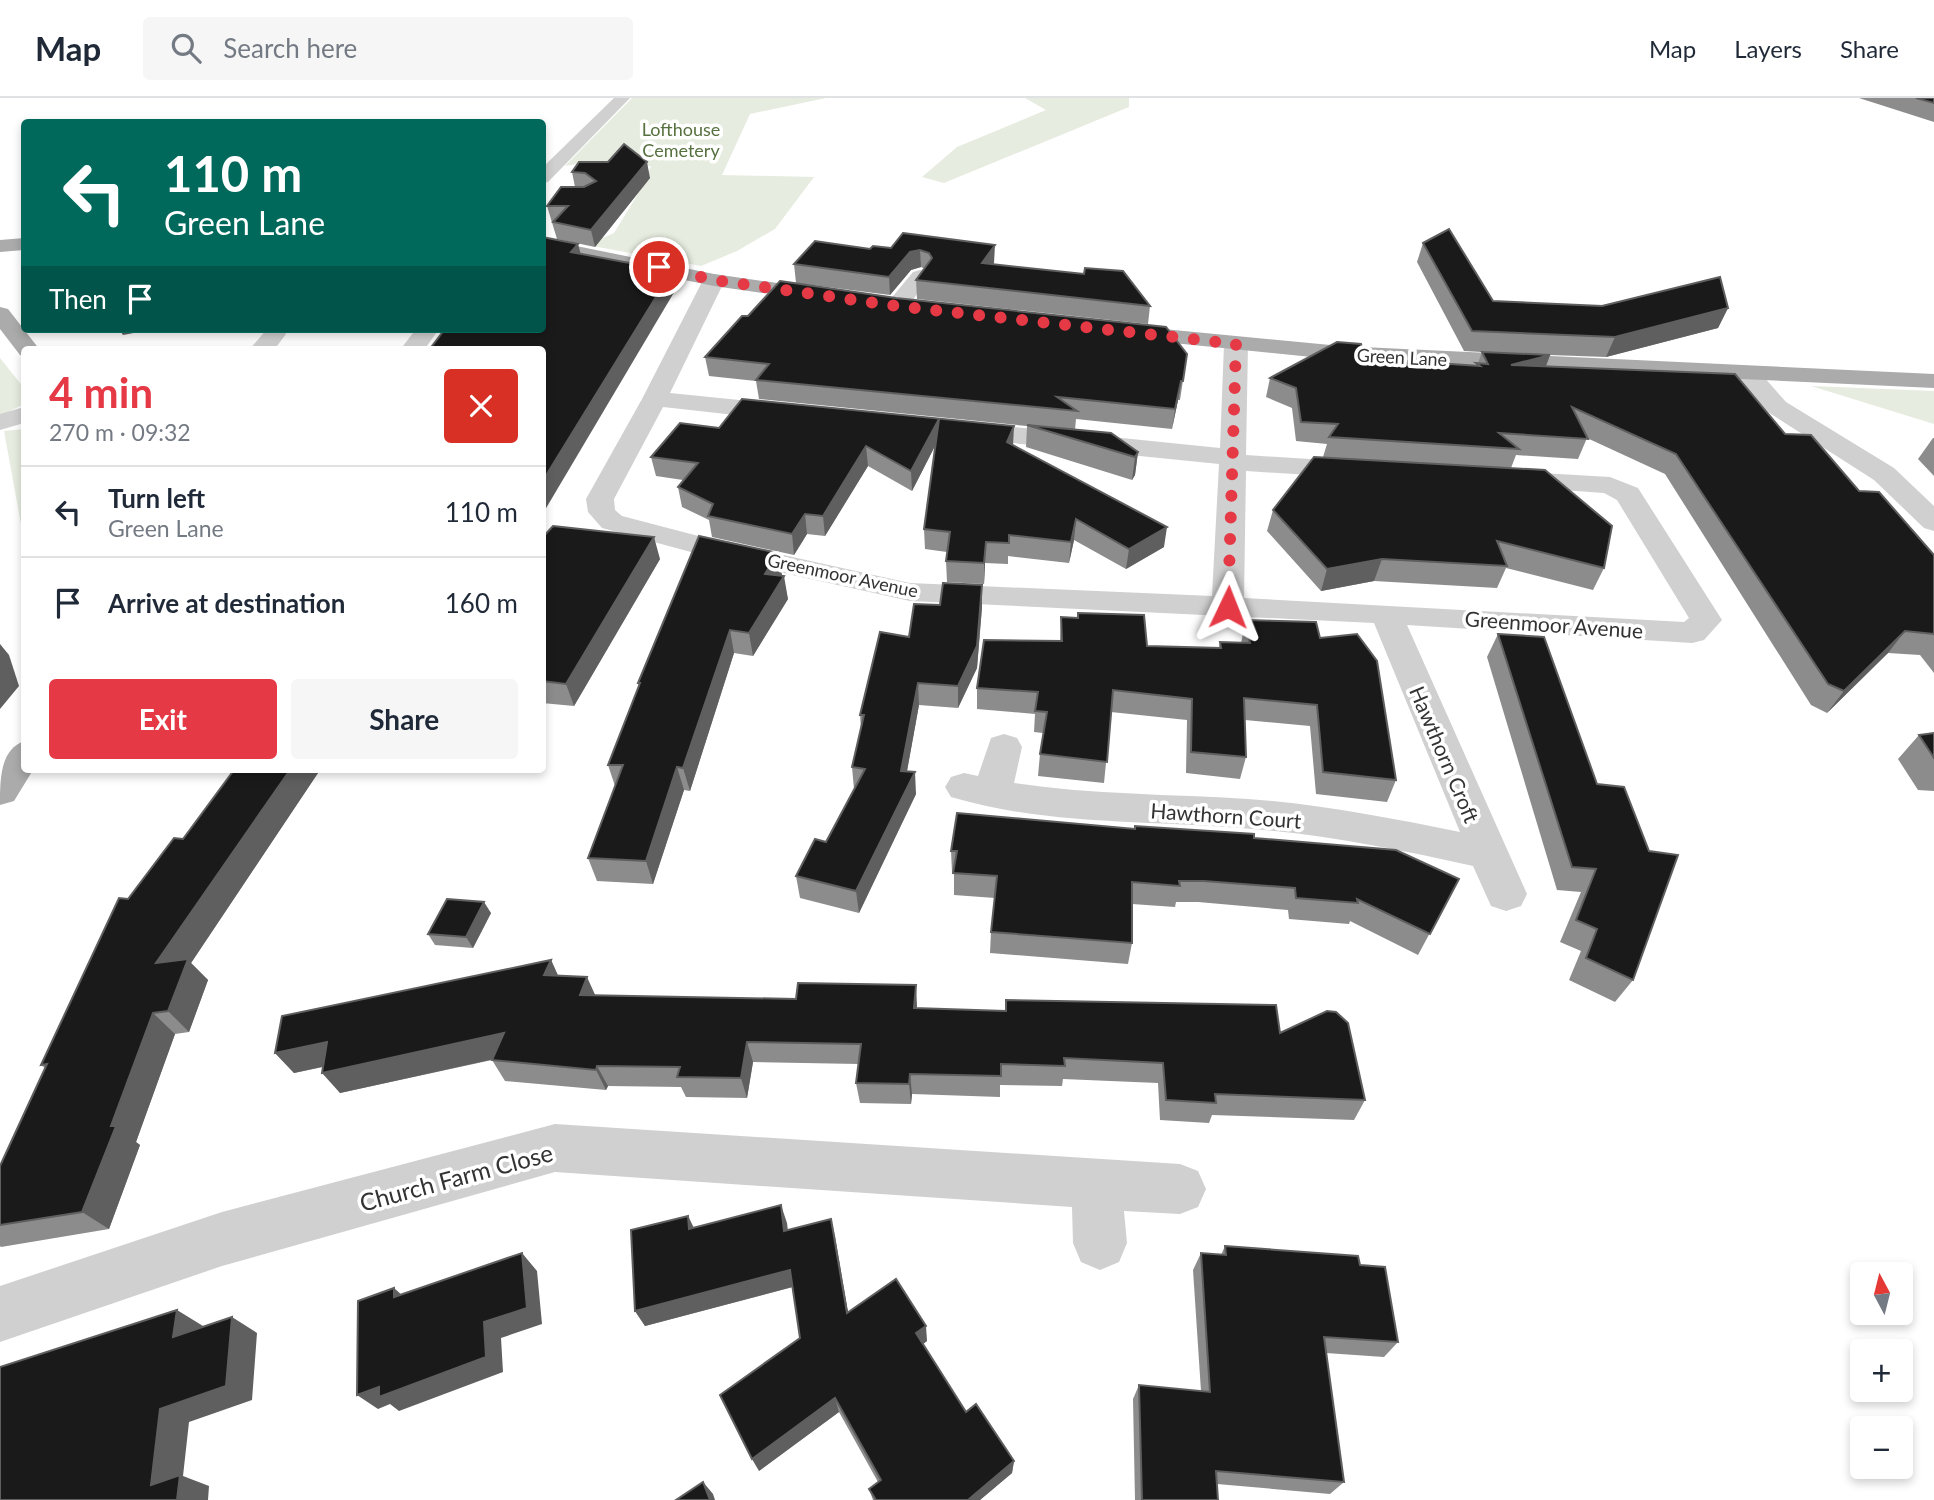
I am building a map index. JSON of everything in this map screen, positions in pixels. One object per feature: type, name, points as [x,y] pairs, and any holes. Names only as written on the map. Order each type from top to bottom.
[{"type":"main road","points":[[0,246],[21,244]]},
{"type":"main road","points":[[546,246],[714,280],[844,299]]},
{"type":"main road","points":[[870,303],[923,310]]},
{"type":"main road","points":[[0,314],[25,346]]},
{"type":"main road","name":"Green Lane","points":[[1098,329],[1236,344],[1437,359],[1934,381]]},
{"type":"main road","points":[[0,791],[21,759]]},
{"type":"street","points":[[546,173],[623,98]]},
{"type":"street","points":[[897,306],[920,276]]},
{"type":"street","name":"Greenmoor Avenue","points":[[714,280],[655,399],[600,499],[599,508],[612,522],[702,546],[910,592],[1386,614],[1692,633],[1706,620],[1628,494],[1610,485],[1475,477]]},
{"type":"street","points":[[1228,607],[1236,344]]},
{"type":"street","points":[[1746,373],[1776,407],[1884,474],[1934,522]]},
{"type":"street","points":[[655,399],[820,416]]},
{"type":"street","points":[[0,422],[21,416]]},
{"type":"street","points":[[944,428],[1233,460],[1380,471]]},
{"type":"street","name":"Hawthorn Croft","points":[[1386,614],[1506,894]]},
{"type":"street","name":"Hawthorn Court","points":[[1003,747],[978,790],[1064,805],[1253,814],[1364,828],[1487,853]]},
{"type":"street","name":"Church Farm Close","points":[[0,1314],[222,1240],[555,1148],[1180,1189]]},
{"type":"street","points":[[1096,1182],[1100,1243]]},
{"type":"green space","name":"Lofthouse Cemetery","points":[[632,98],[826,98],[750,114],[722,175],[814,177],[775,229],[737,251],[701,266],[587,245],[614,233],[644,184],[651,166],[565,166]]},
{"type":"green space","points":[[1025,98],[1129,98],[1129,107],[944,183],[922,177],[957,147],[1046,110]]},
{"type":"green space","points":[[0,358],[21,384],[21,406],[0,416]]},
{"type":"green space","points":[[1811,386],[1934,391],[1934,424]]},
{"type":"green space","points":[[21,429],[21,524],[4,431]]},
{"type":"building","points":[[1916,98],[1934,98],[1934,103]]},
{"type":"building","points":[[624,144],[647,162],[591,230],[553,222],[568,206],[547,206],[561,187],[584,187],[596,181],[585,173],[572,172],[579,162],[608,162]]},
{"type":"building","points":[[1449,229],[1493,301],[1602,306],[1720,277],[1728,308],[1615,337],[1472,331],[1423,243]]},
{"type":"building","points":[[903,233],[995,245],[982,263],[1084,274],[1085,268],[1123,271],[1150,306],[916,280],[932,258],[929,253],[920,250],[910,252],[889,277],[794,264],[815,241],[870,249],[873,246],[891,248]]},
{"type":"building","points":[[546,238],[578,244],[571,252],[672,271],[546,476],[546,346],[432,346],[442,333],[546,333]]},
{"type":"building","points":[[780,281],[896,298],[1166,327],[1187,354],[1175,409],[1057,397],[1077,411],[756,380],[769,364],[705,357],[742,316],[748,316]]},
{"type":"building","points":[[1337,342],[1361,344],[1364,358],[1480,366],[1476,363],[1488,364],[1482,352],[1550,355],[1511,365],[1735,374],[1785,434],[1811,435],[1859,491],[1879,492],[1934,555],[1934,634],[1905,631],[1844,691],[1828,684],[1676,454],[1572,407],[1588,439],[1499,433],[1519,449],[1329,437],[1338,424],[1301,422],[1296,388],[1270,378]]},
{"type":"building","points":[[742,399],[1014,426],[1007,442],[1167,527],[1129,549],[1076,519],[1071,542],[1009,535],[1009,543],[986,542],[984,563],[946,561],[950,532],[924,529],[939,419],[911,471],[866,446],[823,516],[805,514],[792,534],[708,516],[713,504],[678,487],[698,463],[651,457],[680,423],[719,428]]},
{"type":"building","points":[[1027,425],[1111,433],[1138,452],[1135,457]]},
{"type":"building","points":[[1314,457],[1545,470],[1612,526],[1604,568],[1497,541],[1507,566],[1382,559],[1327,569],[1273,510]]},
{"type":"building","points":[[553,526],[654,537],[566,684],[546,682],[546,534]]},
{"type":"building","points":[[699,536],[778,553],[765,574],[784,576],[749,633],[730,630],[683,768],[677,767],[646,861],[588,858],[623,765],[608,765],[638,683]]},
{"type":"building","points":[[943,583],[982,585],[977,646],[958,686],[918,683],[901,771],[915,772],[856,891],[796,876],[815,839],[826,842],[865,769],[852,767],[864,715],[860,715],[880,632],[909,637],[914,604],[940,605]]},
{"type":"building","points":[[1078,613],[1144,615],[1147,646],[1221,648],[1220,642],[1250,643],[1246,620],[1316,622],[1320,638],[1357,634],[1377,661],[1396,780],[1323,772],[1317,705],[1244,698],[1246,757],[1191,752],[1192,699],[1113,690],[1107,762],[1040,754],[1047,712],[1035,711],[1038,692],[977,688],[984,640],[1062,641],[1061,617],[1078,618]]},
{"type":"building","points":[[1498,634],[1544,637],[1597,784],[1624,787],[1649,851],[1678,855],[1633,980],[1586,958],[1597,929],[1576,920],[1596,869],[1572,867]]},
{"type":"building","points":[[1934,733],[1934,758],[1919,735]]},
{"type":"building","points":[[232,773],[288,773],[156,963],[188,959],[168,1011],[153,1013],[111,1126],[116,1126],[82,1212],[0,1225],[0,1166],[47,1064],[41,1065],[119,898],[128,899],[174,838],[183,839]]},
{"type":"building","points":[[957,813],[1135,829],[1135,826],[1254,834],[1254,838],[1396,850],[1459,879],[1430,934],[1357,899],[1358,903],[1296,898],[1295,888],[1204,881],[1179,881],[1180,886],[1132,882],[1132,943],[991,932],[997,876],[953,873],[957,851],[951,851]]},
{"type":"building","points":[[447,899],[484,902],[466,937],[428,934]]},
{"type":"building","points":[[551,960],[544,975],[587,977],[580,995],[796,999],[798,983],[916,985],[914,1008],[1006,1011],[1006,1000],[1276,1005],[1280,1033],[1327,1011],[1336,1012],[1348,1023],[1365,1100],[1215,1094],[1216,1103],[1166,1100],[1163,1063],[1064,1058],[1065,1066],[1001,1064],[1001,1076],[910,1074],[909,1084],[856,1083],[861,1044],[747,1042],[741,1078],[677,1077],[680,1067],[597,1066],[596,1070],[492,1060],[504,1033],[322,1073],[327,1042],[275,1053],[282,1016]]},
{"type":"building","points":[[781,1205],[784,1231],[831,1219],[847,1313],[896,1279],[926,1326],[916,1333],[966,1412],[976,1404],[1014,1461],[968,1500],[876,1500],[869,1489],[881,1480],[835,1398],[752,1459],[720,1395],[800,1338],[790,1270],[635,1311],[631,1230],[688,1216],[689,1229]]},
{"type":"building","points":[[1225,1246],[1358,1256],[1360,1265],[1385,1267],[1398,1342],[1324,1337],[1344,1482],[1216,1471],[1218,1500],[1142,1500],[1139,1385],[1210,1392],[1201,1253],[1226,1255]]},
{"type":"building","points":[[522,1253],[527,1308],[484,1322],[486,1357],[379,1397],[379,1387],[357,1395],[358,1301],[394,1288],[394,1297]]},
{"type":"building","points":[[177,1310],[173,1337],[232,1317],[226,1386],[160,1409],[151,1485],[180,1475],[177,1500],[0,1500],[0,1367]]},
{"type":"building","points":[[703,1482],[710,1500],[676,1500]]},
{"type":"route","points":[[659,267],[714,280],[897,306],[1236,344],[1228,607]]}]
